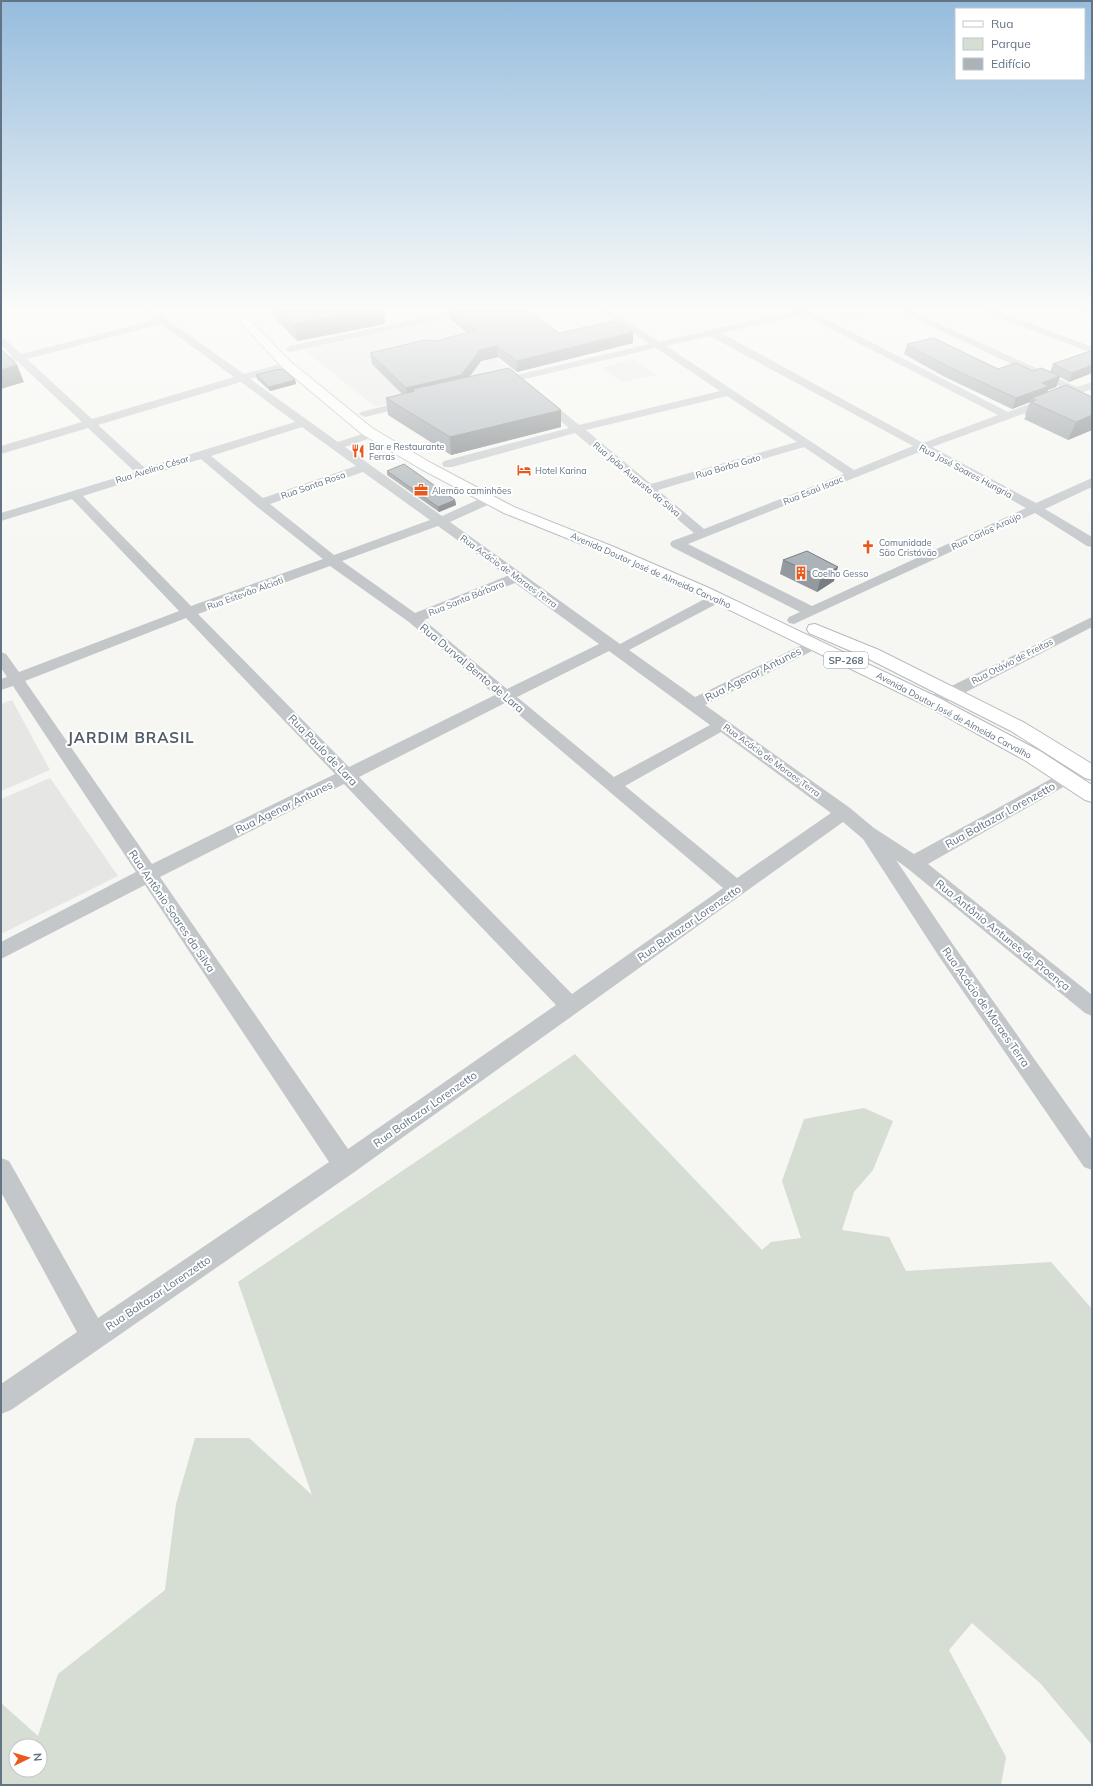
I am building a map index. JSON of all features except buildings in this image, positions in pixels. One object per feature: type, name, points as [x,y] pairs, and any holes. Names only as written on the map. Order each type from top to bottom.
[{"type":"main road","name":"Avenida Doutor José de Almeida Carvalho","points":[[323,394],[372,434],[488,500],[609,550],[717,598],[933,702],[1033,756],[1092,795]]},
{"type":"main road","name":"Avenida Doutor José de Almeida Carvalho","points":[[340,394],[365,414],[403,439],[505,494],[873,654],[1018,727],[1092,773]]},
{"type":"street","points":[[58,394],[142,472]]},
{"type":"street","points":[[1,450],[191,394]]},
{"type":"street","name":"Rua Acácio de Moraes Terra","points":[[264,394],[694,704],[844,813],[868,833],[914,863]]},
{"type":"street","name":"Rua João Augusto da Silva","points":[[535,394],[703,534]]},
{"type":"street","points":[[448,464],[576,429],[719,394]]},
{"type":"street","points":[[733,394],[853,474]]},
{"type":"street","name":"Rua José Soares Hungria","points":[[825,394],[1035,508],[1092,543]]},
{"type":"street","points":[[966,394],[1006,415]]},
{"type":"street","name":"Rua Esaú Isaac","points":[[812,612],[676,544],[922,447],[1006,415],[1066,394]]},
{"type":"street","points":[[365,414],[422,400]]},
{"type":"street","name":"Rua Avelino César","points":[[1,517],[142,472],[304,423]]},
{"type":"street","points":[[337,446],[372,434]]},
{"type":"street","name":"Rua Borba Gato","points":[[649,489],[806,443]]},
{"type":"street","name":"Rua Durval Bento de Lara","points":[[202,454],[260,503],[333,561],[414,619],[737,889]]},
{"type":"street","name":"Rua Santa Rosa","points":[[260,503],[366,467]]},
{"type":"street","name":"Rua Carlos Araújo","points":[[794,620],[1092,482]]},
{"type":"street","name":"Rua Paulo de Lara","points":[[74,494],[572,1007]]},
{"type":"street","name":"Rua Estevão Alciati","points":[[8,682],[189,612],[441,521],[488,500]]},
{"type":"street","name":"Rua Santa Bárbara","points":[[414,619],[517,577]]},
{"type":"street","name":"Rua Agenor Antunes","points":[[1,951],[147,875],[507,697],[717,598]]},
{"type":"street","name":"Rua Otávio de Freitas","points":[[933,702],[1092,621]]},
{"type":"street","name":"Rua Agenor Antunes","points":[[694,704],[813,645]]},
{"type":"street","name":"Rua Antônio Soares da Silva","points":[[1,657],[8,682],[147,875],[345,1165]]},
{"type":"street","points":[[613,785],[722,725]]},
{"type":"street","name":"Rua Baltazar Lorenzetto","points":[[914,863],[1066,778]]},
{"type":"street","name":"Rua Baltazar Lorenzetto","points":[[1,1400],[345,1165],[572,1007],[844,813]]},
{"type":"street","name":"Rua Acácio de Moraes Terra","points":[[868,833],[947,952],[1092,1159]]},
{"type":"street","name":"Rua Antônio Antunes de Proença","points":[[914,863],[1092,1007]]},
{"type":"street","points":[[1,1169],[94,1336]]},
{"type":"shaded area","points":[[359,394],[427,394],[375,407]]},
{"type":"shaded area","points":[[12,700],[50,770],[1,791],[1,704]]},
{"type":"shaded area","points":[[50,778],[118,876],[1,934],[1,799]]},
{"type":"green space","points":[[575,1054],[762,1250],[771,1242],[801,1238],[782,1181],[804,1119],[864,1108],[893,1121],[873,1170],[854,1192],[842,1230],[889,1237],[906,1271],[1051,1262],[1092,1309],[1092,1745],[1041,1684],[972,1623],[949,1650],[1006,1757],[1001,1785],[1,1785],[1,1703],[38,1736],[58,1674],[165,1590],[176,1504],[195,1438],[249,1438],[312,1495],[238,1282]]},
{"type":"place","name":"Bar e Restaurante Ferras","points":[[358,451]]},
{"type":"place","name":"Hotel Karina","points":[[524,470]]},
{"type":"place","name":"Alemão caminhões","points":[[421,490]]},
{"type":"place","name":"Comunidade São Cristóvão","points":[[868,547]]},
{"type":"place","name":"Coelho Gesso","points":[[801,573]]},
{"type":"district","name":"JARDIM BRASIL","points":[[131,737]]}]
